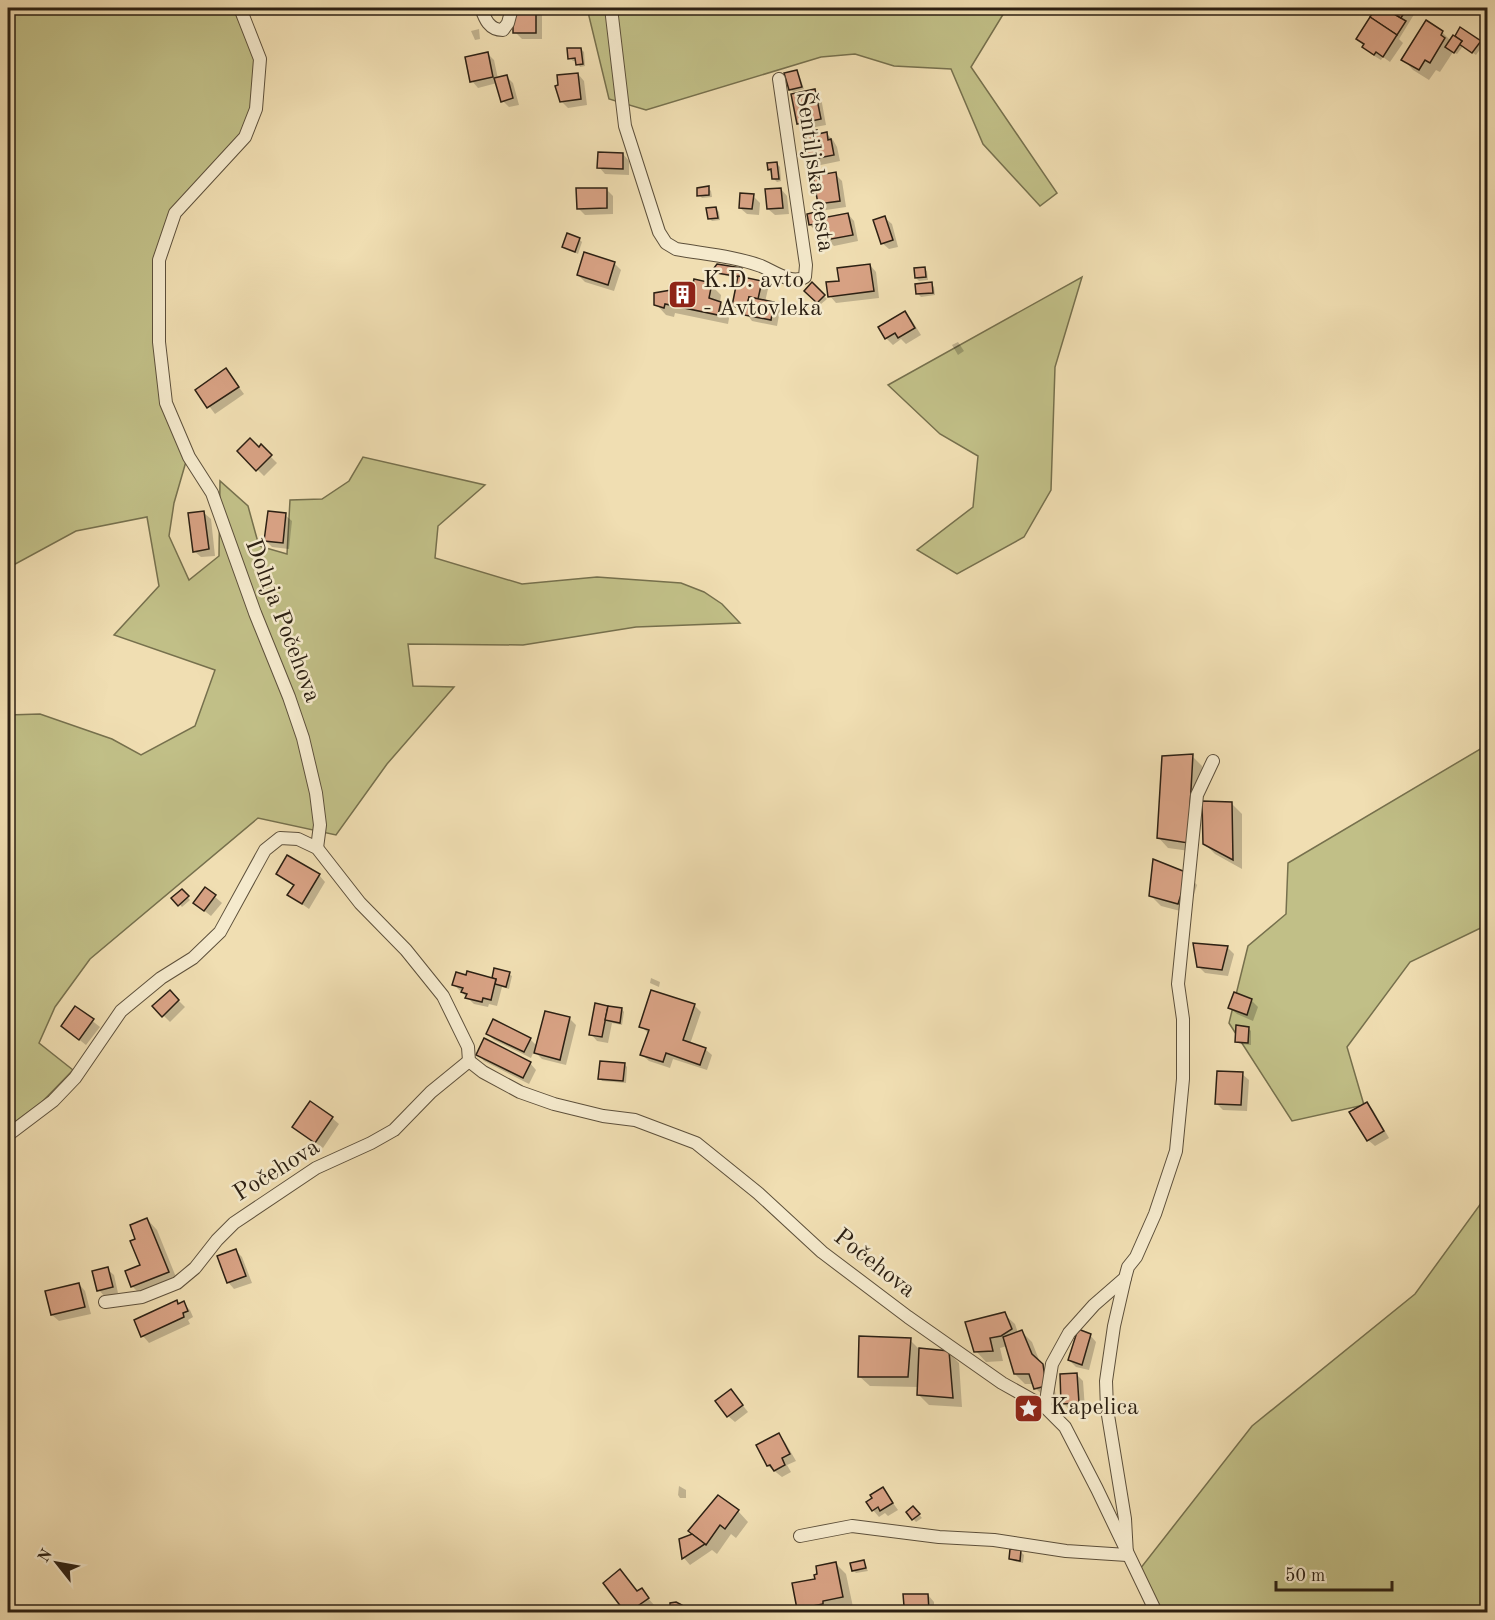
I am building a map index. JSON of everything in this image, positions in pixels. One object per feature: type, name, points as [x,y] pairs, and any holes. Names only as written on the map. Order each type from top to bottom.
[{"type":"street","name":"Dolnja Počehova","points":[[240,8],[260,59],[256,109],[245,136],[175,213],[159,260],[159,342],[166,403],[189,457],[212,493],[303,738],[316,793],[320,825],[317,848]]},
{"type":"street","points":[[481,8],[487,23],[496,30],[503,30],[508,23],[512,8]]},
{"type":"street","name":"Šentiljska cesta","points":[[611,8],[625,126],[653,214],[666,243],[676,249],[749,261],[792,279],[801,280],[805,277],[806,265],[779,79]]},
{"type":"street","points":[[800,1536],[852,1526],[939,1537],[994,1539],[1066,1551],[1127,1555],[1125,1519],[1107,1409],[1106,1381],[1114,1326],[1128,1267],[1136,1257],[1155,1214],[1176,1151],[1183,1079],[1183,1019],[1178,984],[1197,795],[1213,761]]},
{"type":"street","points":[[8,1135],[53,1101],[75,1078],[121,1011],[161,978],[193,958],[220,932],[265,850],[280,838],[298,839],[317,848],[360,903],[406,950],[443,996],[468,1047],[469,1062]]},
{"type":"street","name":"Počehova","points":[[105,1302],[142,1297],[177,1283],[195,1268],[216,1240],[234,1223],[316,1168],[394,1130],[431,1092],[469,1062],[483,1072],[554,1104],[603,1116],[635,1120],[696,1143],[758,1193],[822,1252],[899,1311],[1002,1383],[1045,1407],[1065,1427],[1156,1612]]},
{"type":"street","points":[[1045,1407],[1052,1364],[1069,1334],[1094,1305],[1125,1278]]},
{"type":"shaded area","points":[[8,8],[233,8],[256,59],[253,109],[242,135],[172,211],[155,260],[162,404],[187,458],[174,503],[169,536],[189,580],[219,556],[220,481],[248,506],[259,546],[287,554],[290,500],[322,499],[349,481],[363,457],[485,485],[438,526],[435,558],[522,584],[597,577],[681,583],[704,592],[722,604],[740,623],[636,627],[523,645],[408,644],[413,686],[454,687],[387,764],[336,835],[258,818],[90,959],[55,1007],[39,1043],[73,1070],[42,1102],[8,1127],[8,715],[40,714],[112,739],[141,755],[195,726],[215,670],[114,635],[159,586],[147,517],[76,531],[8,568]]},
{"type":"shaded area","points":[[587,8],[1007,8],[971,67],[1057,193],[1040,206],[983,144],[951,69],[894,66],[855,54],[821,57],[646,110],[609,99]]},
{"type":"shaded area","points":[[1082,277],[1055,367],[1051,490],[1024,537],[957,574],[917,550],[973,507],[978,456],[940,434],[888,385]]},
{"type":"shaded area","points":[[1487,745],[1487,925],[1410,962],[1347,1047],[1364,1105],[1292,1121],[1229,1023],[1248,946],[1286,914],[1288,863]]},
{"type":"shaded area","points":[[1487,1195],[1487,1612],[1153,1612],[1136,1574],[1252,1426],[1415,1294]]},
{"type":"building","points":[[513,8],[536,8],[536,33],[513,33]]},
{"type":"building","points":[[1376,8],[1384,8],[1406,21],[1397,35],[1370,17]]},
{"type":"building","points":[[1384,8],[1407,8],[1401,18]]},
{"type":"building","points":[[1370,17],[1397,35],[1383,57],[1376,52],[1374,55],[1362,47],[1364,44],[1356,39]]},
{"type":"building","points":[[1426,20],[1443,31],[1441,35],[1445,38],[1430,63],[1425,60],[1419,70],[1401,60]]},
{"type":"building","points":[[1460,27],[1481,41],[1472,53],[1459,44],[1462,41],[1455,36]]},
{"type":"building","points":[[1453,35],[1462,41],[1454,53],[1445,47]]},
{"type":"building","points":[[567,48],[581,48],[583,64],[576,65],[575,58],[568,59]]},
{"type":"building","points":[[488,52],[493,77],[470,82],[465,57]]},
{"type":"building","points":[[797,70],[802,87],[789,90],[784,73]]},
{"type":"building","points":[[578,73],[581,99],[560,102],[555,86],[558,85],[557,75]]},
{"type":"building","points":[[507,75],[513,98],[501,102],[494,78]]},
{"type":"building","points":[[815,89],[821,119],[797,124],[791,94]]},
{"type":"building","points":[[817,130],[818,134],[827,132],[834,155],[808,160],[803,136]]},
{"type":"building","points":[[598,152],[623,153],[623,169],[597,168]]},
{"type":"building","points":[[777,162],[779,179],[772,179],[771,169],[768,170],[767,163]]},
{"type":"building","points":[[836,172],[840,201],[818,204],[813,176]]},
{"type":"building","points":[[709,186],[709,195],[697,196],[697,188]]},
{"type":"building","points":[[576,188],[607,188],[607,208],[577,209]]},
{"type":"building","points":[[781,188],[783,208],[767,209],[765,189]]},
{"type":"building","points":[[740,193],[754,194],[752,209],[739,208]]},
{"type":"building","points":[[716,207],[718,218],[708,219],[706,208]]},
{"type":"building","points":[[820,211],[823,223],[809,225],[807,214]]},
{"type":"building","points":[[848,213],[853,235],[826,240],[822,218]]},
{"type":"building","points":[[885,216],[893,240],[881,244],[873,220]]},
{"type":"building","points":[[567,233],[580,238],[575,252],[562,247]]},
{"type":"building","points":[[584,252],[615,262],[608,285],[577,275]]},
{"type":"building","points":[[717,264],[742,268],[740,277],[711,272]]},
{"type":"building","points":[[870,264],[874,291],[828,297],[826,282],[839,281],[837,268]]},
{"type":"building","points":[[925,267],[926,277],[915,278],[914,268]]},
{"type":"building","points":[[738,276],[762,281],[758,299],[749,297],[747,309],[732,306]]},
{"type":"building","name":"K.D. avto - Avtovleka","points":[[694,279],[712,283],[709,298],[721,302],[718,315],[665,304],[664,308],[654,305],[654,293],[683,290],[684,286],[692,288]]},
{"type":"building","points":[[812,282],[825,295],[817,303],[804,291]]},
{"type":"building","points":[[932,282],[933,293],[916,294],[915,284]]},
{"type":"building","points":[[749,297],[774,302],[771,320],[744,315]]},
{"type":"building","points":[[905,311],[915,328],[898,338],[895,333],[885,339],[878,327]]},
{"type":"building","points":[[226,368],[239,387],[207,408],[195,390]]},
{"type":"building","points":[[250,438],[259,447],[261,444],[272,455],[256,471],[237,451]]},
{"type":"building","points":[[204,511],[209,549],[193,552],[188,513]]},
{"type":"building","points":[[268,511],[286,513],[283,543],[264,541]]},
{"type":"building","points":[[1193,754],[1188,843],[1157,838],[1162,756]]},
{"type":"building","points":[[1202,801],[1232,802],[1233,860],[1203,844]]},
{"type":"building","points":[[287,855],[320,874],[302,904],[287,895],[294,885],[276,874]]},
{"type":"building","points":[[1153,859],[1188,873],[1178,904],[1149,896]]},
{"type":"building","points":[[205,887],[216,895],[204,911],[193,903]]},
{"type":"building","points":[[182,889],[189,896],[178,906],[171,898]]},
{"type":"building","points":[[1193,943],[1228,946],[1222,970],[1197,967]]},
{"type":"building","points":[[494,968],[510,972],[506,987],[495,984],[496,979],[492,978]]},
{"type":"building","points":[[467,971],[496,979],[491,1000],[483,998],[482,1002],[465,998],[467,994],[461,992],[463,988],[452,985],[456,972],[466,975]]},
{"type":"building","points":[[170,990],[179,1000],[162,1017],[152,1006]]},
{"type":"building","points":[[651,990],[695,1004],[683,1040],[706,1048],[700,1065],[666,1053],[663,1062],[640,1055],[649,1030],[639,1027]]},
{"type":"building","points":[[1234,992],[1252,999],[1247,1015],[1228,1008]]},
{"type":"building","points":[[595,1003],[608,1006],[602,1037],[589,1035]]},
{"type":"building","points":[[75,1006],[94,1019],[79,1040],[61,1026]]},
{"type":"building","points":[[608,1006],[622,1008],[620,1023],[605,1020]]},
{"type":"building","points":[[545,1011],[570,1017],[560,1060],[534,1053]]},
{"type":"building","points":[[493,1019],[531,1038],[524,1052],[486,1034]]},
{"type":"building","points":[[1236,1025],[1249,1027],[1248,1043],[1235,1042]]},
{"type":"building","points":[[484,1038],[531,1062],[523,1078],[476,1055]]},
{"type":"building","points":[[600,1061],[625,1063],[623,1081],[598,1079]]},
{"type":"building","points":[[1217,1071],[1243,1072],[1241,1105],[1215,1104]]},
{"type":"building","points":[[310,1101],[333,1117],[315,1143],[292,1127]]},
{"type":"building","points":[[1367,1102],[1384,1131],[1367,1141],[1349,1112]]},
{"type":"building","points":[[147,1218],[169,1272],[131,1287],[125,1271],[140,1265],[130,1241],[135,1239],[130,1225]]},
{"type":"building","points":[[236,1249],[246,1276],[227,1283],[217,1256]]},
{"type":"building","points":[[108,1267],[113,1287],[97,1291],[92,1271]]},
{"type":"building","points":[[79,1283],[85,1307],[51,1315],[45,1291]]},
{"type":"building","points":[[177,1300],[178,1304],[184,1301],[188,1311],[183,1313],[184,1317],[141,1337],[134,1320]]},
{"type":"building","points":[[1005,1312],[1012,1329],[1001,1336],[990,1338],[993,1351],[974,1352],[965,1322]]},
{"type":"building","points":[[1078,1329],[1091,1334],[1082,1365],[1068,1360]]},
{"type":"building","points":[[1022,1330],[1032,1354],[1043,1364],[1046,1386],[1034,1389],[1029,1374],[1014,1374],[1003,1337]]},
{"type":"building","points":[[859,1336],[911,1338],[908,1377],[858,1377]]},
{"type":"building","points":[[919,1348],[949,1351],[953,1398],[917,1395]]},
{"type":"building","points":[[1077,1373],[1079,1403],[1061,1404],[1060,1374]]},
{"type":"building","points":[[731,1389],[743,1405],[727,1417],[715,1401]]},
{"type":"building","points":[[779,1433],[790,1454],[782,1458],[785,1465],[774,1471],[770,1465],[767,1466],[756,1445]]},
{"type":"building","points":[[883,1487],[893,1503],[880,1511],[878,1507],[872,1511],[866,1502],[872,1498],[870,1495]]},
{"type":"building","points":[[718,1495],[739,1510],[725,1529],[720,1525],[706,1545],[688,1531]]},
{"type":"building","points":[[913,1506],[920,1514],[912,1520],[906,1512]]},
{"type":"building","points":[[692,1534],[705,1544],[682,1559],[679,1539]]},
{"type":"building","points":[[1010,1549],[1021,1550],[1020,1561],[1009,1559]]},
{"type":"building","points":[[864,1560],[866,1568],[852,1571],[850,1563]]},
{"type":"building","points":[[836,1562],[843,1597],[797,1609],[792,1583],[815,1579],[816,1566]]},
{"type":"building","points":[[620,1569],[637,1591],[642,1588],[649,1598],[629,1612],[625,1612],[603,1583]]},
{"type":"building","points":[[903,1594],[928,1594],[929,1611],[918,1611],[917,1606],[904,1606]]},
{"type":"building","points":[[676,1602],[686,1607],[688,1612],[657,1612],[670,1607],[670,1603]]},
{"type":"place","name":"K.D. avto - Avtovleka","points":[[682,295]]},
{"type":"place","name":"Kapelica","points":[[1029,1408]]}]
